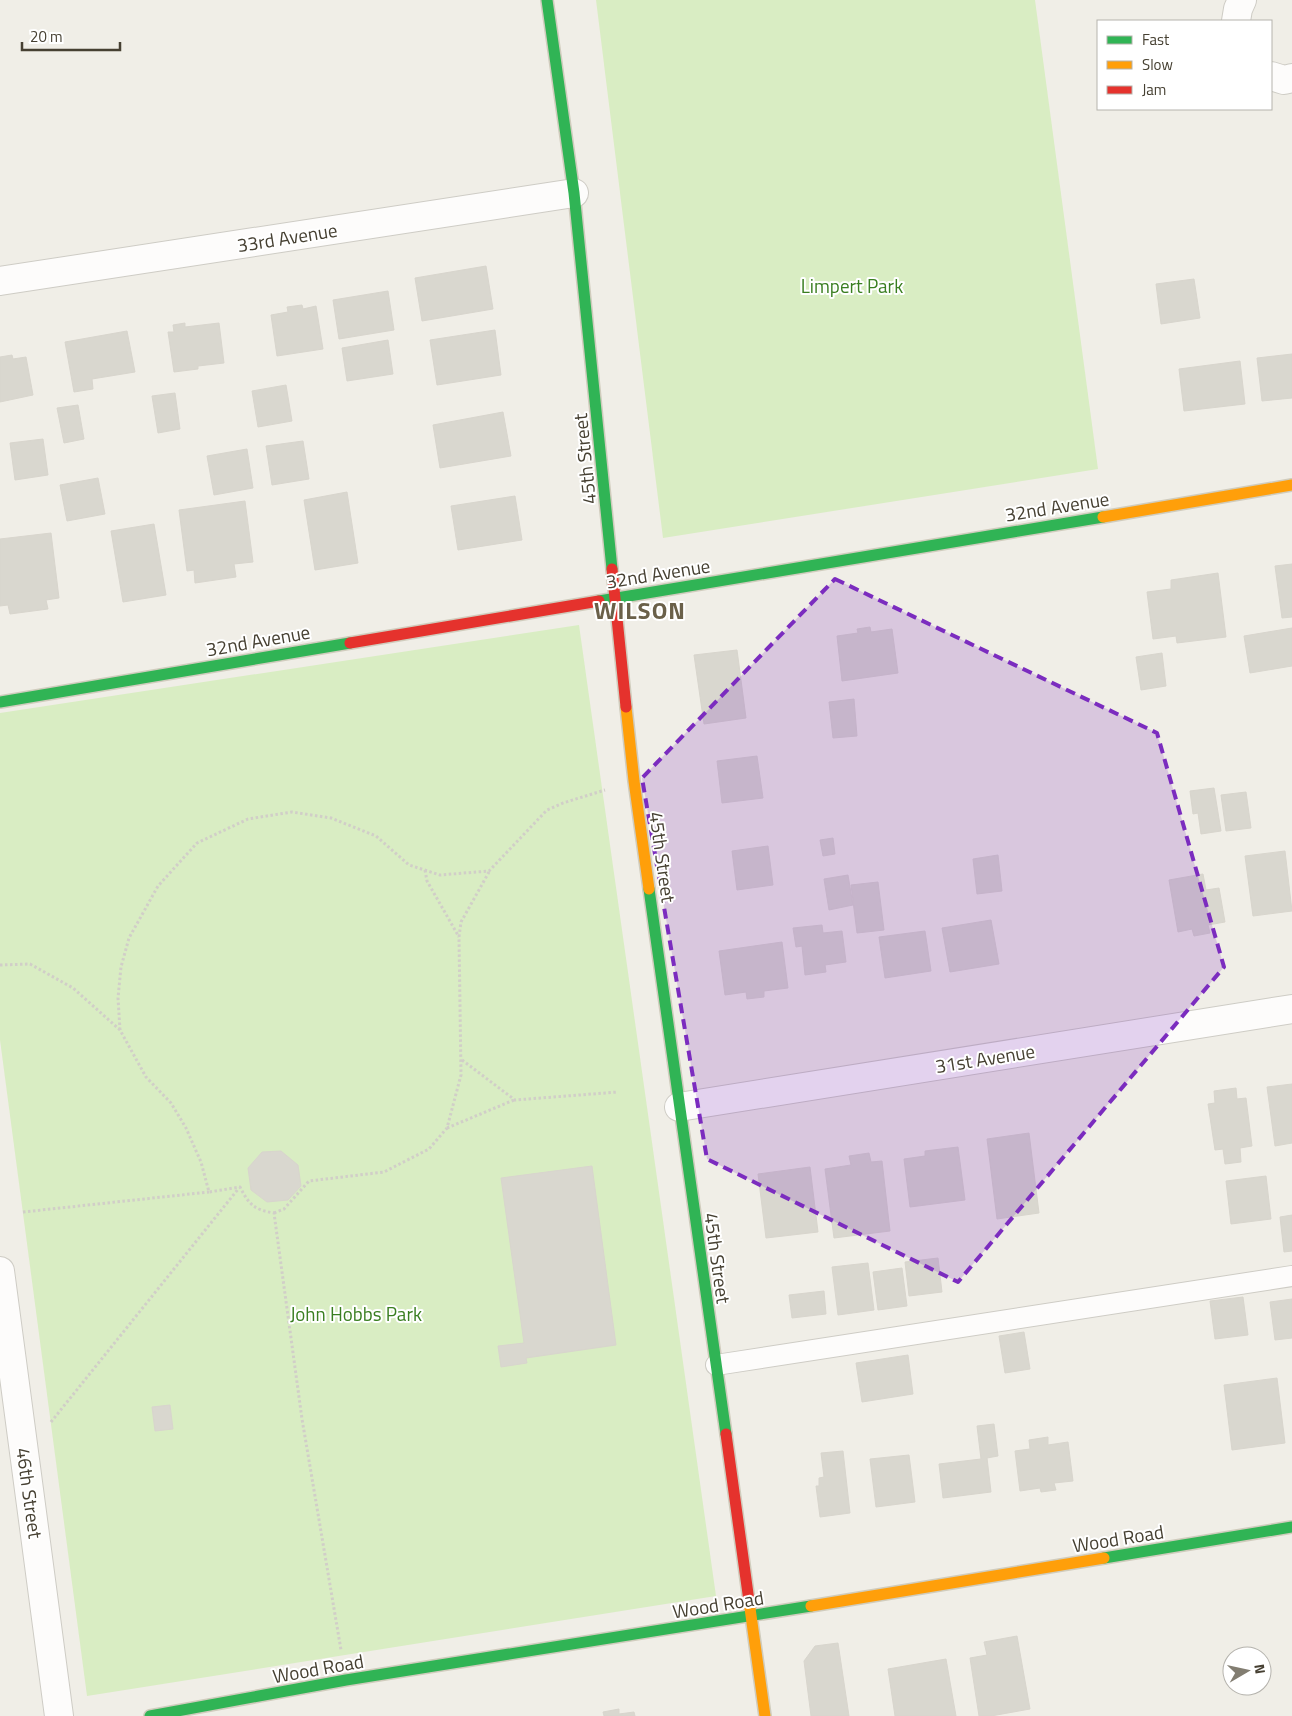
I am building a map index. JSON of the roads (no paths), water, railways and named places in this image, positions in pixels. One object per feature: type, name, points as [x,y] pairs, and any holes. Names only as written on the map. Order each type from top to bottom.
[{"type":"street","name":"45th Street","points":[[547,0],[574,193],[634,781],[765,1716]]},
{"type":"street","points":[[1236,20],[1242,0]]},
{"type":"street","points":[[1272,76],[1284,80],[1292,78]]},
{"type":"street","name":"33rd Avenue","points":[[0,281],[574,193]]},
{"type":"street","name":"32nd Avenue","points":[[0,702],[1292,485]]},
{"type":"street","name":"31st Avenue","points":[[679,1107],[1292,1009]]},
{"type":"street","name":"46th Street","points":[[0,1271],[59,1716]]},
{"type":"street","name":"Wood Road","points":[[150,1716],[346,1680],[1292,1527]]},
{"type":"lane","points":[[716,1364],[1292,1276]]},
{"type":"district","name":"WILSON","points":[[640,610]]},
{"type":"park label","name":"Limpert Park","points":[[852,285]]},
{"type":"park label","name":"John Hobbs Park","points":[[356,1313]]}]
